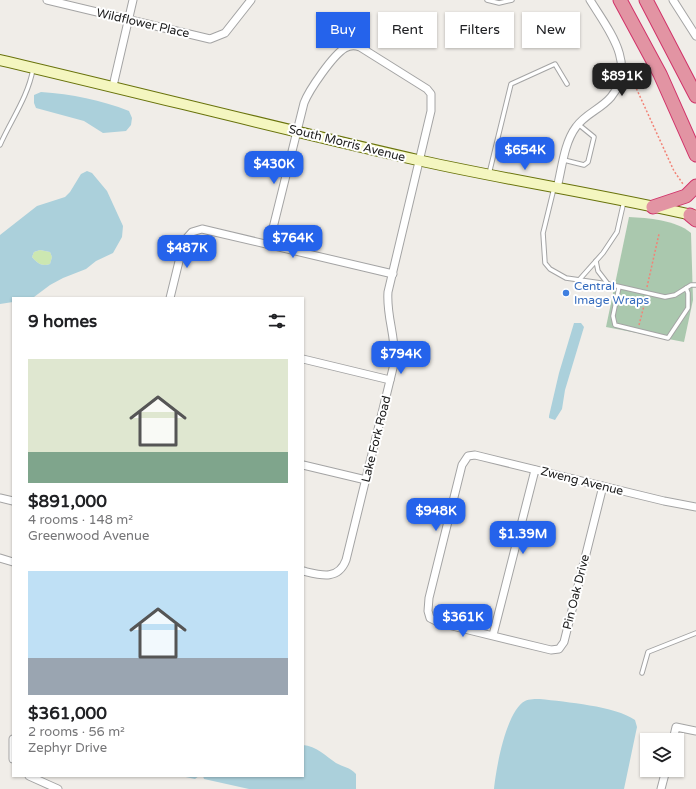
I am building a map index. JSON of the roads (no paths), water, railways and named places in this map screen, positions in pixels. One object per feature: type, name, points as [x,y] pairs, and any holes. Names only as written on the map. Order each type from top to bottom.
[{"type":"highway","points":[[620,0],[660,74],[696,155]]},
{"type":"highway","points":[[646,0],[696,96]]},
{"type":"highway","points":[[653,206],[686,196],[691,187]]},
{"type":"street","name":"Wildflower Place","points":[[47,0],[206,38],[216,38],[228,30],[251,0]]},
{"type":"street","points":[[113,86],[133,0]]},
{"type":"street","points":[[556,187],[570,139],[578,124],[612,96],[621,74],[621,57],[616,42],[590,0]]},
{"type":"street","points":[[673,0],[696,36]]},
{"type":"street","name":"Lake Fork Road","points":[[297,130],[304,103],[310,90],[340,52],[346,48],[356,46],[427,90],[431,94],[432,105],[388,292],[388,307],[395,352],[390,380],[346,560],[343,568],[336,573],[324,576],[304,571]]},
{"type":"street","name":"South Morris Avenue","points":[[0,60],[420,160],[489,175],[625,200],[694,217]]},
{"type":"street","points":[[269,244],[297,130]]},
{"type":"street","points":[[170,297],[184,241],[192,232],[206,229],[393,274]]},
{"type":"street","points":[[304,359],[390,380]]},
{"type":"street","name":"Zweng Avenue","points":[[493,635],[435,621],[428,615],[429,598],[462,465],[468,456],[474,455],[696,507]]},
{"type":"street","points":[[304,465],[366,480]]},
{"type":"street","points":[[493,635],[535,470]]},
{"type":"street","name":"Pin Oak Drive","points":[[493,635],[551,650],[561,647],[603,486]]},
{"type":"street","points":[[0,498],[12,501]]},
{"type":"street","points":[[0,558],[12,562]]},
{"type":"street","points":[[675,733],[676,727],[696,731]]},
{"type":"street","points":[[31,777],[58,789]]},
{"type":"street","points":[[662,789],[665,777]]},
{"type":"lane","points":[[487,0],[500,3],[512,0]]},
{"type":"lane","points":[[489,175],[511,84],[555,64],[567,84]]},
{"type":"lane","points":[[0,145],[28,88],[33,68]]},
{"type":"lane","points":[[564,160],[584,165],[588,162],[594,137],[578,124]]},
{"type":"lane","points":[[556,187],[543,232],[545,263],[558,274],[579,280],[608,284],[665,297],[675,295],[691,285],[696,285]]},
{"type":"lane","points":[[579,280],[596,261],[617,232],[625,200]]},
{"type":"lane","points":[[596,261],[598,270],[608,284]]},
{"type":"lane","points":[[619,287],[613,321],[615,325],[668,338],[688,308],[688,293],[686,288]]},
{"type":"lane","points":[[642,673],[648,652],[696,633]]},
{"type":"water","points":[[41,92],[86,98],[129,111],[132,118],[131,125],[126,131],[103,133],[84,121],[36,108],[34,103],[34,95]]},
{"type":"water","points":[[87,171],[92,173],[107,191],[123,226],[122,237],[113,253],[96,261],[86,269],[50,285],[34,297],[12,297],[12,302],[0,304],[0,235],[37,206],[65,197],[70,192],[81,174]],"holes":[[[40,250],[50,252],[52,257],[50,264],[47,265],[40,264],[32,257],[34,252]]]},
{"type":"water","points":[[574,323],[581,323],[584,327],[565,390],[562,409],[555,420],[549,418],[549,416],[559,373]]},
{"type":"water","points":[[530,699],[540,699],[603,708],[626,715],[635,720],[637,727],[624,789],[494,789],[503,741],[512,716],[518,707],[525,701]]},
{"type":"water","points":[[304,745],[317,749],[336,763],[349,768],[354,772],[356,774],[356,789],[249,789],[204,779],[203,777],[304,777]]},
{"type":"water","points":[[186,777],[198,777],[195,779]]},
{"type":"place","name":"Central Image Wraps","points":[[566,293]]}]
